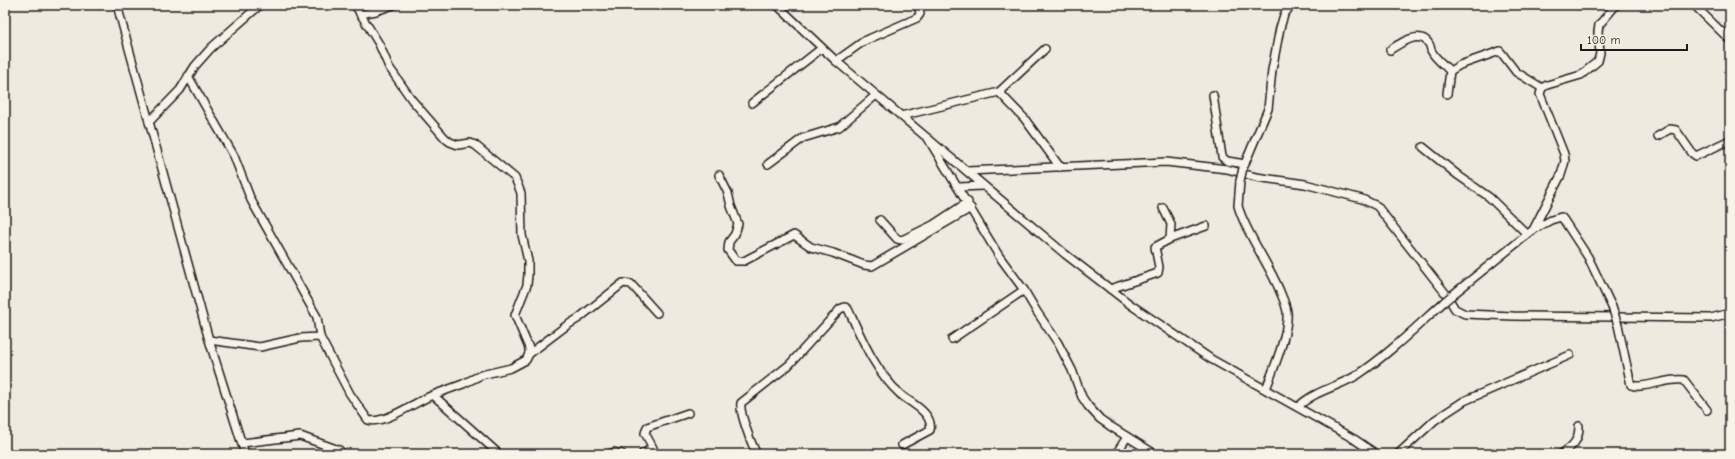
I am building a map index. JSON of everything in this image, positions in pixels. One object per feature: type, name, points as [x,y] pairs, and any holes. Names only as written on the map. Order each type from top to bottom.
[{"type":"street","points":[[117,5],[209,340],[245,454]]},
{"type":"street","points":[[149,122],[170,102],[188,76],[211,48],[260,5]]},
{"type":"street","points":[[355,5],[379,44],[389,67],[412,100],[445,138],[458,146],[470,144],[475,145],[510,173],[519,184],[522,201],[522,235],[528,261],[528,274],[527,285],[515,315],[528,344],[529,354]]},
{"type":"street","points":[[360,14],[376,11],[393,5]]},
{"type":"street","points":[[778,5],[836,61],[983,186],[1110,289],[1187,344],[1298,407],[1376,454]]},
{"type":"street","points":[[836,61],[864,41],[918,18],[920,14],[918,5]]},
{"type":"street","points":[[1266,389],[1280,350],[1287,320],[1287,312],[1285,303],[1275,280],[1238,206],[1240,181],[1244,166],[1268,109],[1272,70],[1279,34],[1284,15],[1290,5]]},
{"type":"street","points":[[1530,232],[1561,175],[1565,161],[1564,154],[1540,94],[1542,88],[1582,75],[1598,61],[1600,53],[1598,32],[1600,25],[1616,5]]},
{"type":"street","points":[[1694,5],[1730,40]]},
{"type":"street","points":[[1390,50],[1405,40],[1419,38],[1430,44],[1431,52],[1450,71]]},
{"type":"street","points":[[752,103],[822,48]]},
{"type":"street","points":[[901,116],[999,92],[1045,49]]},
{"type":"street","points":[[1450,71],[1460,65],[1500,51],[1516,72],[1542,88]]},
{"type":"street","points":[[1447,94],[1450,71]]},
{"type":"street","points":[[188,76],[234,156],[251,200],[317,317],[320,337],[350,394],[368,420],[373,421],[384,419],[433,395],[463,384],[481,375],[511,368],[526,360],[529,354],[584,314],[623,283],[631,284],[657,313]]},
{"type":"street","points":[[999,92],[1024,118],[1060,167]]},
{"type":"street","points":[[768,164],[803,138],[839,127],[876,94]]},
{"type":"street","points":[[1213,95],[1222,157],[1227,161],[1244,166]]},
{"type":"street","points":[[1658,136],[1670,129],[1676,130],[1696,156],[1730,140]]},
{"type":"street","points":[[926,136],[959,187],[999,256],[1024,290],[1066,356],[1082,397],[1088,406],[1100,419],[1156,454]]},
{"type":"street","points":[[1423,148],[1489,197],[1530,232]]},
{"type":"street","points":[[967,171],[1166,162],[1227,169],[1256,177],[1305,184],[1362,199],[1377,206],[1446,294],[1455,309],[1465,314],[1513,316],[1711,318],[1730,313]]},
{"type":"street","points":[[718,175],[728,193],[738,224],[735,234],[729,242],[728,250],[733,258],[740,262],[794,235],[811,247],[833,253],[864,265],[872,266],[969,205]]},
{"type":"street","points":[[959,187],[983,186]]},
{"type":"street","points":[[880,220],[894,237],[902,240],[969,205]]},
{"type":"street","points":[[1163,208],[1171,224],[1170,239]]},
{"type":"street","points":[[1298,407],[1309,397],[1342,384],[1360,374],[1401,341],[1445,301],[1530,232],[1556,218],[1561,217],[1588,257],[1612,307],[1618,325],[1631,385],[1637,386],[1668,380],[1684,380],[1707,410]]},
{"type":"street","points":[[1110,289],[1158,273],[1159,267],[1155,247],[1170,239],[1206,226]]},
{"type":"street","points":[[952,339],[1024,290]]},
{"type":"street","points":[[757,454],[751,443],[741,412],[741,403],[789,365],[840,309],[844,307],[848,309],[866,348],[888,381],[900,394],[922,411],[930,424],[930,430],[902,445]]},
{"type":"street","points":[[209,340],[270,346],[300,338],[320,337]]},
{"type":"street","points":[[1398,454],[1435,420],[1464,401],[1570,355]]},
{"type":"street","points":[[433,395],[499,454]]},
{"type":"street","points":[[642,454],[652,448],[645,433],[646,427],[688,413]]},
{"type":"street","points":[[1561,454],[1572,447],[1577,441],[1579,426]]},
{"type":"street","points":[[242,443],[300,436],[339,450],[343,454]]},
{"type":"street","points":[[1116,454],[1127,437]]},
{"type":"street","points":[[610,454],[614,452],[622,454]]}]
